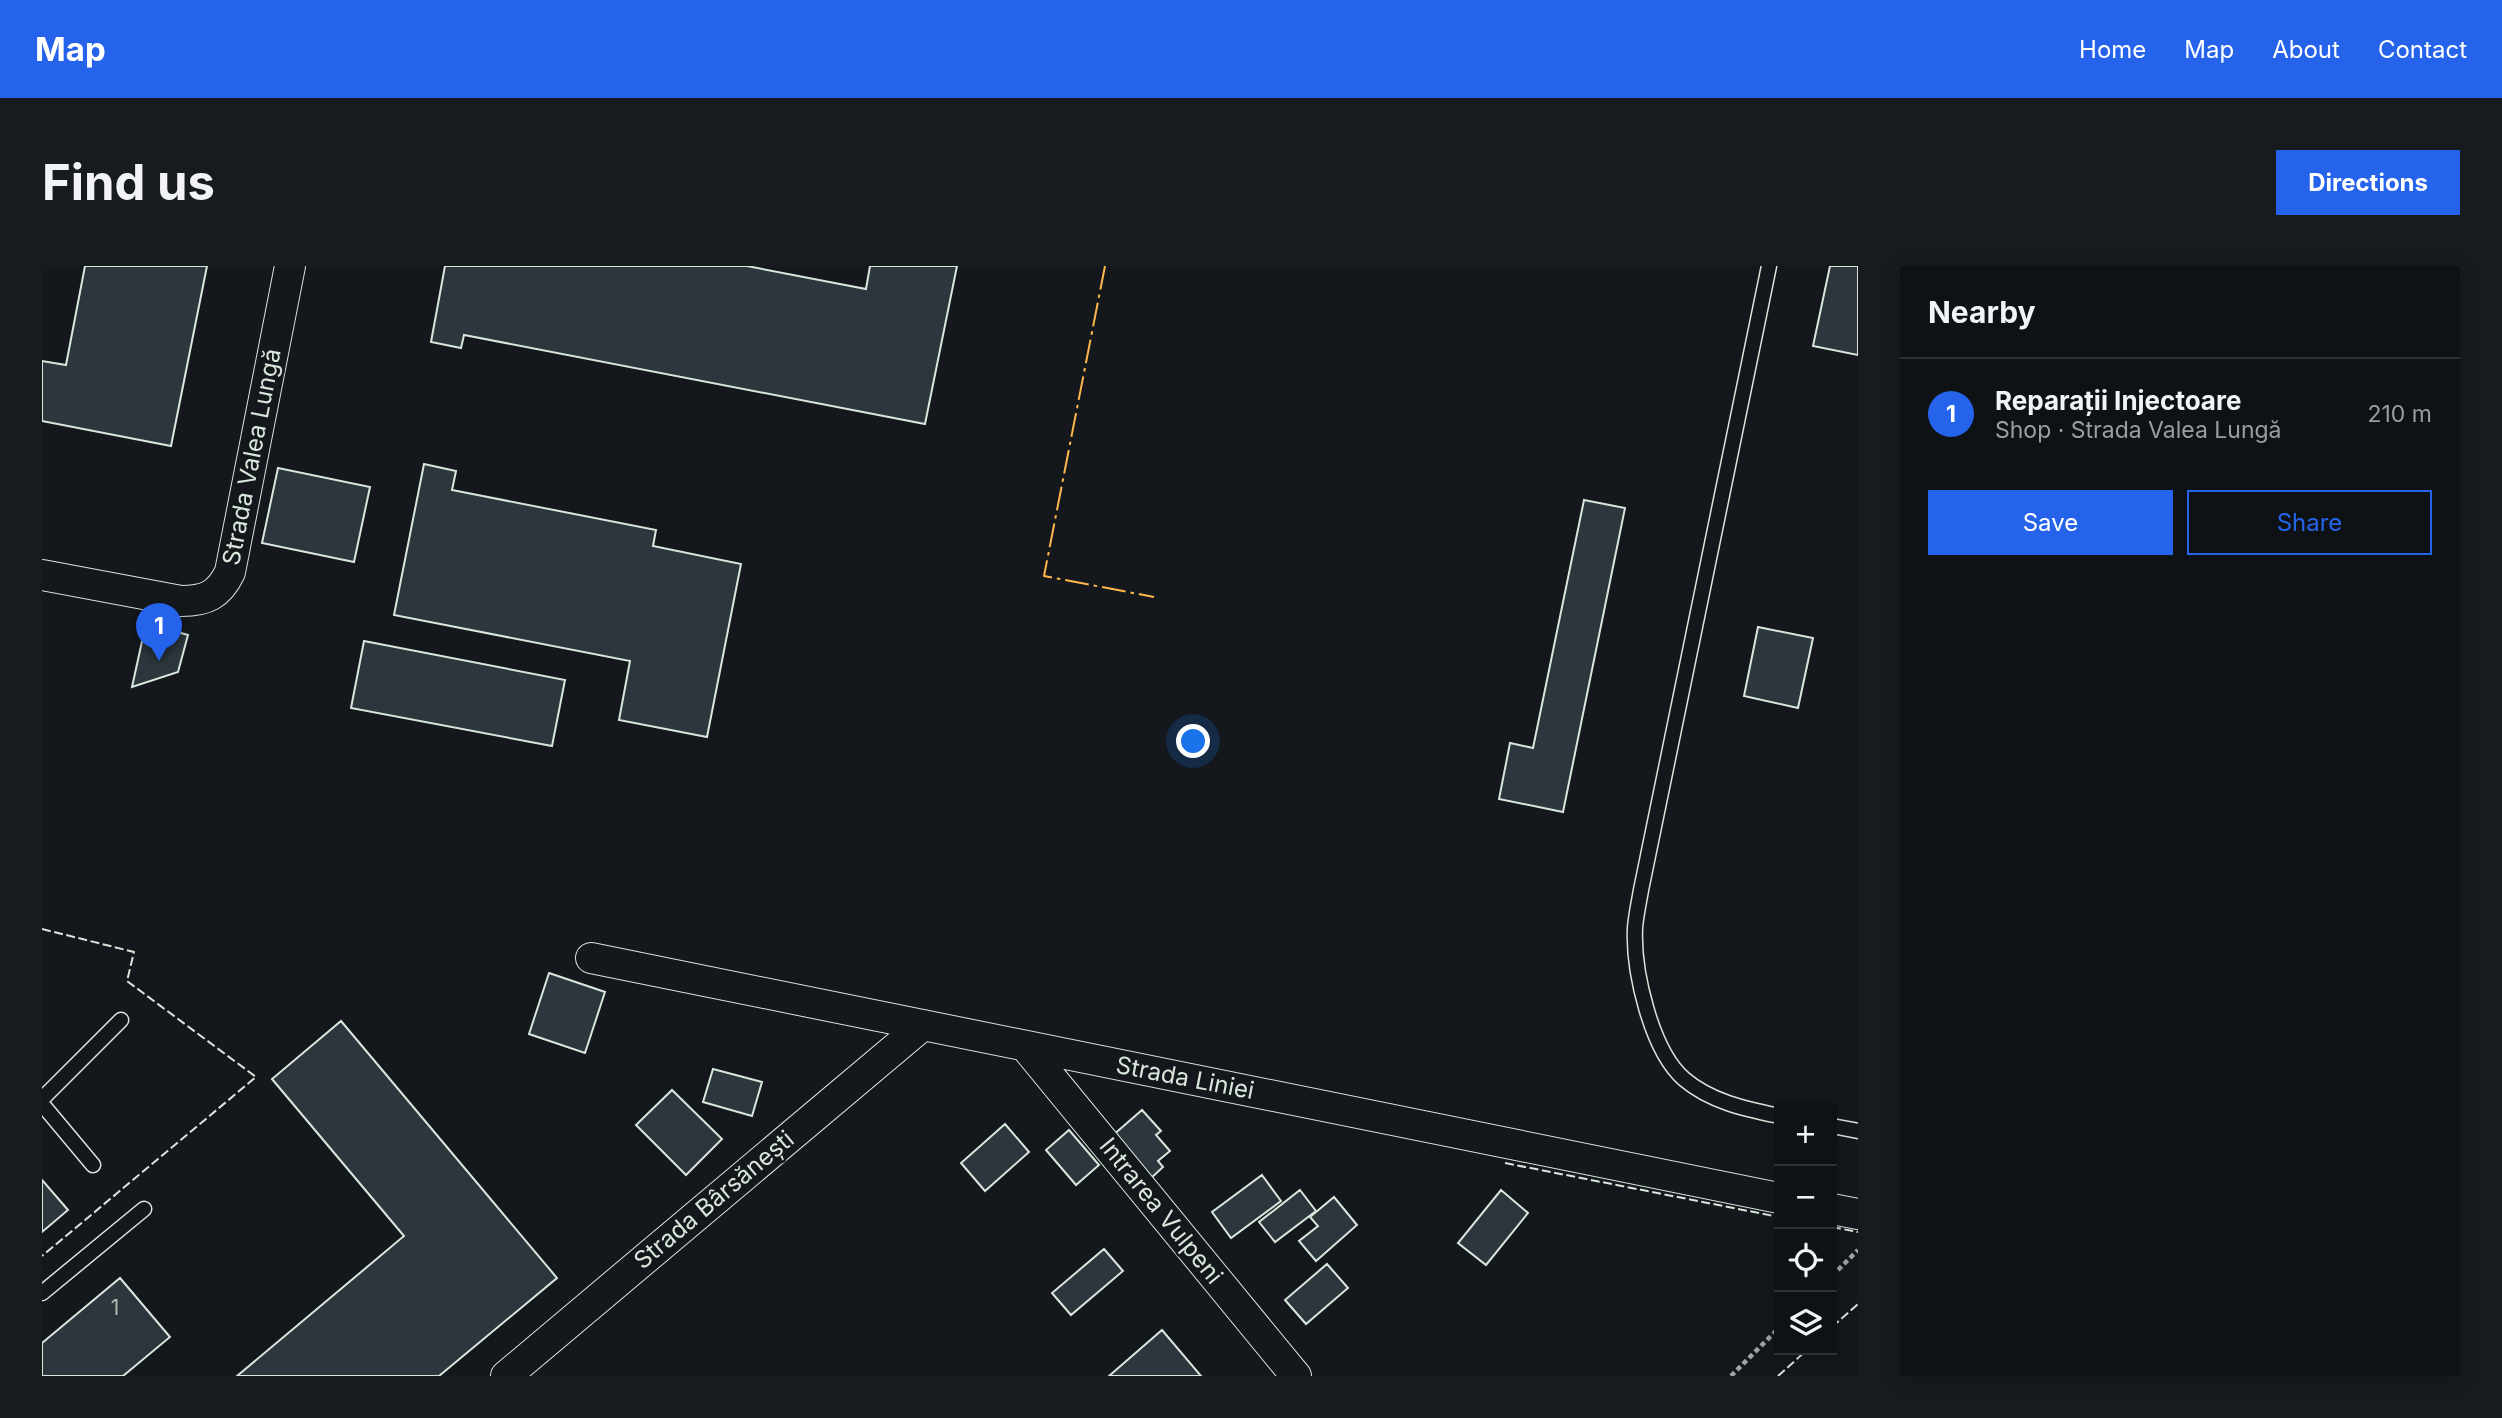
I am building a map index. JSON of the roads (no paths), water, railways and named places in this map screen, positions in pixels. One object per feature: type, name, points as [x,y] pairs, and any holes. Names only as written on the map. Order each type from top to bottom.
[{"type":"street","name":"Strada Valea Lungă","points":[[42,575],[181,601],[198,601],[212,596],[224,585],[230,572],[290,266]]},
{"type":"street","name":"Strada Liniei","points":[[591,958],[1774,1197]]},
{"type":"street","name":"Strada Bârsănești","points":[[506,1376],[923,1025]]},
{"type":"street","name":"Intrarea Vulpeni","points":[[1025,1046],[1297,1376]]},
{"type":"street","points":[[1837,1210],[1858,1214]]},
{"type":"lane","points":[[1769,266],[1635,928],[1637,959],[1649,1019],[1664,1051],[1683,1078],[1707,1095],[1745,1109],[1774,1115]]},
{"type":"lane","points":[[42,1099],[121,1020]]},
{"type":"lane","points":[[42,1104],[93,1165]]},
{"type":"lane","points":[[1837,1127],[1858,1132]]},
{"type":"lane","points":[[42,1293],[144,1209]]},
{"type":"place","name":"Reparații Injectoare","points":[[159,661]]}]
